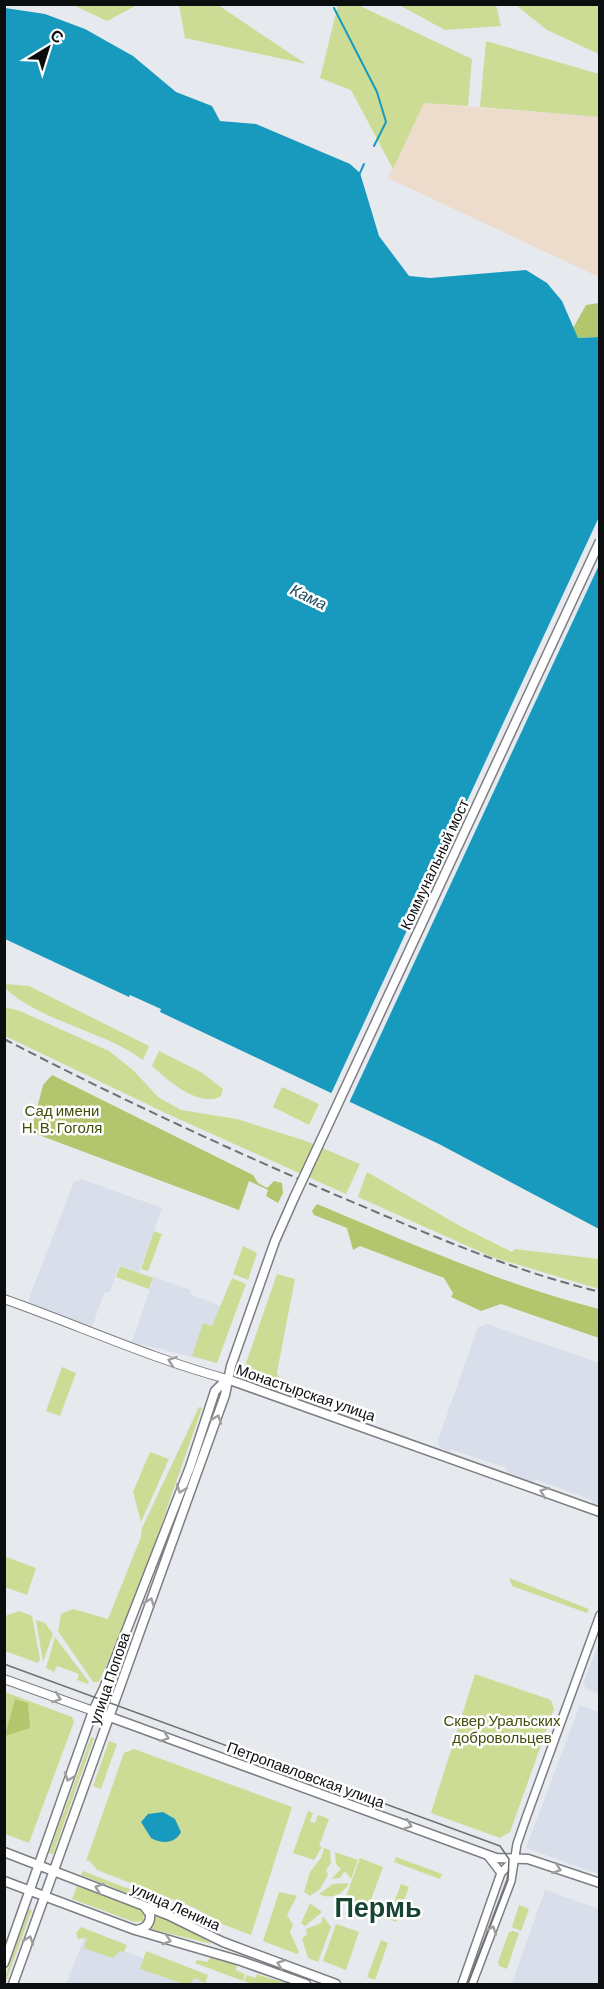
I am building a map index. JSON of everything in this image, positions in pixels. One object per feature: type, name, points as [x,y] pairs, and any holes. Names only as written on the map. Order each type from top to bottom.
[{"type":"main road","name":"Коммунальный мост","points":[[294,1198],[600,541]]},
{"type":"main road","name":"улица Попова","points":[[13,1984],[225,1395],[227,1379],[275,1241],[294,1198]]},
{"type":"main road","name":"Монастырская улица","points":[[4,1299],[97,1332],[127,1346],[227,1379],[600,1512]]},
{"type":"main road","name":"улица Попова","points":[[4,1964],[93,1711],[190,1467],[215,1391],[227,1379]]},
{"type":"main road","name":"Петропавловская улица","points":[[4,1679],[486,1854],[528,1859],[600,1883]]},
{"type":"main road","name":"улица Ленина","points":[[4,1852],[168,1915],[223,1942],[336,1984]]},
{"type":"main road","name":"улица Ленина","points":[[4,1881],[135,1930],[231,1957],[306,1984]]},
{"type":"main road","points":[[135,1930],[146,1927],[150,1920],[149,1911],[142,1905]]},
{"type":"street","points":[[472,1984],[511,1881],[514,1859],[525,1818],[600,1615]]},
{"type":"street","points":[[486,1854],[501,1873]]},
{"type":"street","points":[[462,1984],[501,1873],[514,1859]]},
{"type":"shaded area","points":[[424,103],[599,117],[599,277],[388,178]]},
{"type":"shaded area","points":[[81,1179],[162,1208],[139,1272],[119,1265],[110,1292],[104,1293],[92,1327],[36,1308],[30,1304],[29,1298],[74,1182]]},
{"type":"shaded area","points":[[154,1277],[191,1290],[190,1294],[234,1311],[217,1363],[132,1342]]},
{"type":"shaded area","points":[[487,1324],[599,1363],[599,1506],[592,1503],[592,1500],[535,1479],[533,1482],[508,1473],[507,1468],[450,1449],[451,1453],[439,1446],[438,1440],[478,1327]]},
{"type":"shaded area","points":[[599,1643],[599,1694],[588,1690],[583,1684]]},
{"type":"shaded area","points":[[580,1705],[599,1712],[599,1874],[526,1848]]},
{"type":"shaded area","points":[[545,1890],[599,1909],[599,1984],[512,1984]]},
{"type":"shaded area","points":[[85,1936],[211,1984],[66,1984]]},
{"type":"green space","points":[[73,5],[137,5],[107,21]]},
{"type":"green space","points":[[179,5],[218,5],[306,64],[185,38]]},
{"type":"green space","points":[[338,5],[358,5],[472,59],[468,106],[424,103],[393,169],[351,90],[320,78]]},
{"type":"green space","points":[[399,5],[496,5],[501,26],[445,30]]},
{"type":"green space","points":[[516,5],[599,5],[599,54],[547,30]]},
{"type":"green space","points":[[486,41],[599,74],[599,117],[480,107]]},
{"type":"green space","points":[[599,303],[599,337],[578,338],[573,328],[586,305]]},
{"type":"green space","points":[[5,984],[29,986],[149,1046],[143,1060],[126,1049],[37,1010],[5,988]]},
{"type":"green space","points":[[4,1007],[20,1011],[109,1051],[134,1071],[158,1097],[181,1110],[237,1119],[306,1141],[360,1164],[346,1194],[172,1116],[5,1036]]},
{"type":"green space","points":[[159,1051],[201,1072],[223,1089],[221,1096],[203,1099],[174,1085],[152,1066]]},
{"type":"green space","name":"Сад имени Н. В. Гоголя","points":[[52,1075],[253,1175],[258,1183],[267,1188],[274,1181],[282,1183],[283,1193],[278,1203],[266,1196],[268,1190],[249,1181],[239,1210],[31,1132],[43,1085]]},
{"type":"green space","points":[[282,1087],[319,1104],[309,1125],[273,1107]]},
{"type":"green space","points":[[367,1172],[460,1226],[512,1252],[515,1249],[599,1259],[599,1289],[492,1257],[358,1197]]},
{"type":"green space","points":[[317,1204],[492,1275],[599,1309],[599,1338],[501,1304],[481,1311],[451,1297],[453,1293],[444,1278],[360,1246],[353,1250],[347,1228],[314,1215],[312,1211]]},
{"type":"green space","points":[[154,1231],[162,1234],[148,1271],[141,1269]]},
{"type":"green space","points":[[243,1246],[257,1253],[248,1280],[233,1274]]},
{"type":"green space","points":[[120,1266],[153,1278],[149,1289],[116,1277]]},
{"type":"green space","points":[[277,1274],[295,1279],[277,1372],[282,1387],[249,1375],[244,1369]]},
{"type":"green space","points":[[232,1278],[246,1284],[217,1363],[192,1356],[203,1323],[212,1326]]},
{"type":"green space","points":[[62,1367],[76,1373],[60,1416],[46,1411]]},
{"type":"green space","points":[[199,1407],[202,1408],[136,1597],[99,1682],[93,1682],[58,1631],[61,1614],[73,1609],[108,1619],[141,1537],[142,1528]]},
{"type":"green space","points":[[150,1452],[169,1459],[141,1522],[133,1492]]},
{"type":"green space","points":[[4,1556],[36,1568],[27,1595],[5,1587]]},
{"type":"green space","points":[[509,1578],[589,1609],[587,1613],[512,1586]]},
{"type":"green space","points":[[19,1611],[32,1616],[40,1659],[38,1663],[5,1651],[5,1616]]},
{"type":"green space","points":[[36,1620],[45,1623],[53,1634],[43,1662]]},
{"type":"green space","points":[[55,1637],[89,1682],[88,1684],[77,1680],[79,1674],[57,1666],[54,1672],[46,1668]]},
{"type":"green space","name":"Сквер Уральских добровольцев","points":[[475,1674],[551,1700],[554,1709],[510,1832],[500,1838],[431,1813]]},
{"type":"green space","points":[[5,1692],[72,1717],[74,1722],[29,1843],[5,1834]]},
{"type":"green space","points":[[15,1699],[28,1703],[30,1728],[5,1736]]},
{"type":"green space","points":[[91,1737],[94,1738],[53,1854],[49,1853]]},
{"type":"green space","points":[[109,1741],[117,1744],[101,1789],[93,1786]]},
{"type":"green space","points":[[134,1749],[292,1807],[251,1935],[222,1924],[195,1908],[97,1870],[90,1861],[86,1861],[124,1753]]},
{"type":"green space","points":[[308,1811],[313,1813],[310,1822],[315,1823],[318,1815],[329,1819],[319,1846],[322,1847],[314,1860],[293,1853]]},
{"type":"green space","points":[[324,1848],[330,1850],[331,1863],[326,1870],[328,1875],[320,1889],[310,1896],[304,1892],[310,1872],[321,1858]]},
{"type":"green space","points":[[335,1852],[358,1860],[351,1879],[345,1871],[340,1878],[331,1879],[341,1869],[336,1864]]},
{"type":"green space","points":[[396,1857],[442,1874],[440,1879],[394,1862]]},
{"type":"green space","points":[[360,1858],[383,1867],[367,1910],[344,1902]]},
{"type":"green space","points":[[83,1871],[178,1908],[218,1929],[216,1932],[183,1915],[81,1875]]},
{"type":"green space","points":[[349,1883],[343,1891],[336,1895],[328,1897],[319,1894],[333,1884]]},
{"type":"green space","points":[[401,1884],[409,1887],[396,1922],[388,1919]]},
{"type":"green space","points":[[77,1886],[139,1909],[144,1914],[143,1921],[134,1922],[72,1899]]},
{"type":"green space","points":[[279,1892],[297,1896],[287,1915],[293,1925],[290,1932],[299,1952],[297,1954],[263,1941]]},
{"type":"green space","points":[[310,1903],[322,1912],[305,1926],[301,1923]]},
{"type":"green space","points":[[519,1905],[529,1909],[521,1931],[512,1927]]},
{"type":"green space","points":[[29,1909],[32,1910],[5,1984],[5,1977]]},
{"type":"green space","points":[[156,1915],[198,1934],[212,1944],[151,1929]]},
{"type":"green space","points":[[323,1916],[331,1927],[318,1962],[308,1958],[302,1939],[307,1934],[306,1929],[321,1923]]},
{"type":"green space","points":[[336,1924],[359,1932],[346,1970],[323,1961]]},
{"type":"green space","points":[[81,1927],[127,1945],[124,1952],[121,1951],[112,1958],[84,1948],[87,1938],[78,1939],[76,1933]]},
{"type":"green space","points":[[509,1932],[519,1933],[507,1969],[499,1966],[498,1962]]},
{"type":"green space","points":[[381,1940],[388,1943],[375,1980],[367,1977]]},
{"type":"green space","points":[[146,1951],[208,1975],[205,1983],[194,1978],[191,1984],[184,1984],[140,1969]]},
{"type":"green space","points":[[211,1957],[237,1965],[236,1970],[245,1974],[243,1981],[195,1963],[197,1960],[207,1962]]},
{"type":"green space","points":[[258,1973],[289,1984],[252,1984],[244,1981],[247,1975],[255,1978]]},
{"type":"water","name":"Кама","points":[[5,8],[45,14],[85,29],[133,56],[176,92],[212,106],[220,121],[256,124],[350,164],[360,173],[379,236],[409,276],[430,278],[526,270],[547,283],[562,301],[578,338],[599,337],[599,1229],[439,1144],[160,1012],[161,1009],[130,995],[129,997],[5,939]]},
{"type":"water","points":[[163,1812],[175,1819],[181,1832],[175,1839],[168,1842],[151,1838],[141,1822],[148,1814]]},
{"type":"pier","points":[[599,517],[599,565],[348,1105],[330,1096]]},
{"type":"waterway","points":[[334,8],[377,92],[386,122],[374,146]]},
{"type":"waterway","points":[[359,175],[364,164]]},
{"type":"tram line","points":[[4,1664],[500,1846],[509,1859],[508,1880],[468,1984]]},
{"type":"railway","points":[[4,1039],[172,1122],[343,1198],[502,1262],[600,1292]]},
{"type":"district","name":"Пермь","points":[[378,1906]]}]
